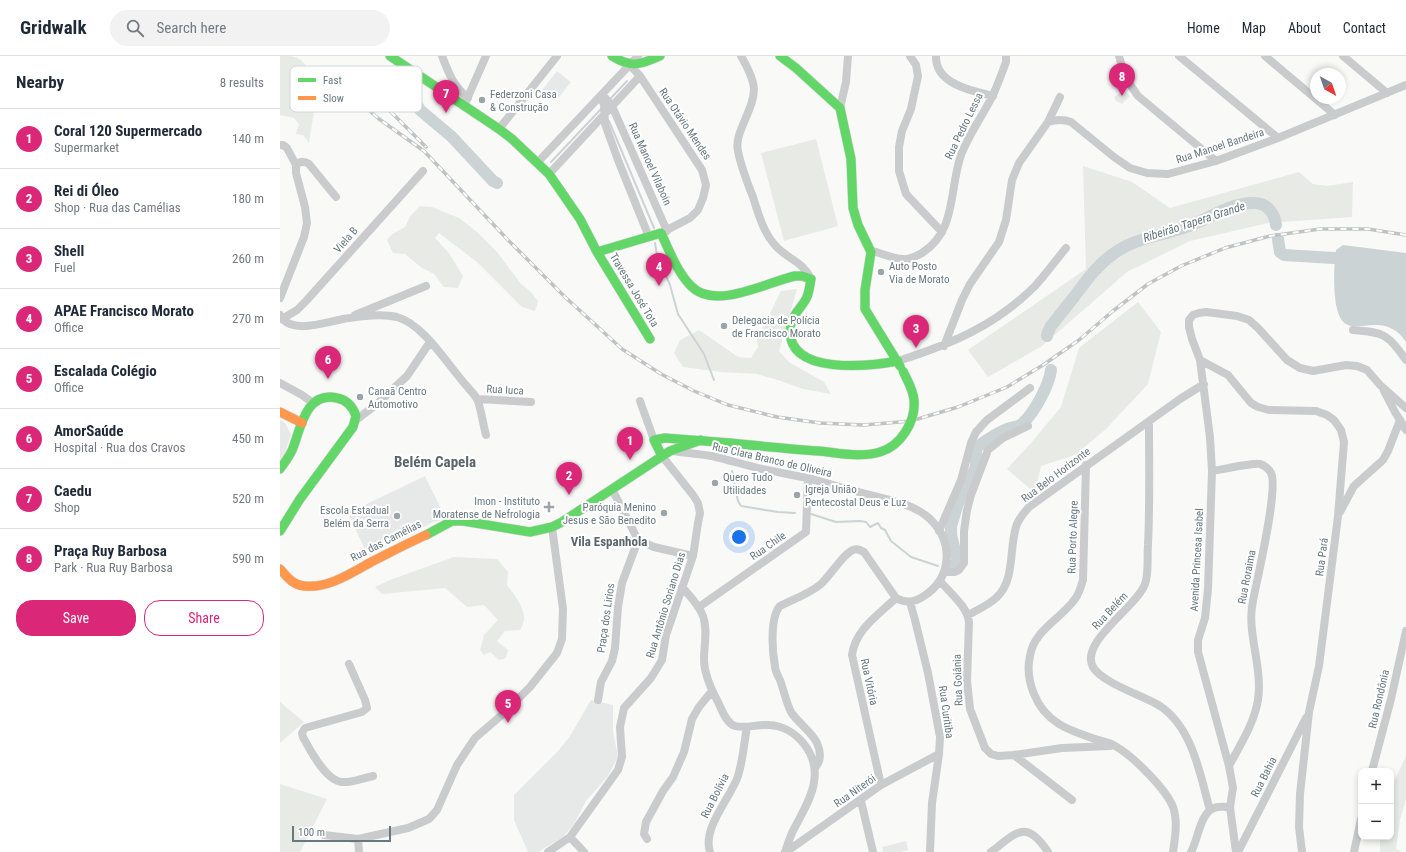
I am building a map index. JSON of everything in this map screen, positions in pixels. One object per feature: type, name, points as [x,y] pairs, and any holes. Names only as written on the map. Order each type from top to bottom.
[{"type":"main road","name":"Travessa José Tota","points":[[390,56],[407,66]]},
{"type":"main road","points":[[612,56],[623,63],[630,65],[644,63],[660,56]]},
{"type":"main road","points":[[654,440],[665,438],[701,440],[730,444],[870,455],[882,451],[896,443],[906,432],[911,423],[914,401],[911,388],[898,361],[865,309],[865,290],[871,258],[870,250],[855,216],[852,203],[849,144],[841,119],[840,108],[824,95],[793,64],[780,56]]},
{"type":"main road","name":"Travessa José Tota","points":[[422,75],[466,102],[512,139],[549,174],[580,219],[597,252],[650,339]]},
{"type":"main road","points":[[597,252],[664,232],[683,276],[691,288],[701,294],[713,298],[730,296],[793,276],[811,279],[807,296],[792,321],[790,330],[792,340],[799,352],[812,360],[842,365],[874,365],[898,361]]},
{"type":"main road","points":[[280,469],[289,456],[305,412],[313,403],[326,398],[336,397],[342,398],[351,406],[356,415],[356,420],[348,435],[294,508],[280,531]]},
{"type":"main road","points":[[280,412],[302,423]]},
{"type":"main road","points":[[654,440],[666,453]]},
{"type":"main road","name":"Rua das Camélias","points":[[280,569],[291,582],[296,585],[308,587],[321,586],[337,580],[452,521],[463,521],[530,532],[552,527],[573,515],[666,453],[701,440]]},
{"type":"street","points":[[442,56],[452,80],[466,102]]},
{"type":"street","points":[[466,102],[486,56]]},
{"type":"street","points":[[500,129],[557,56]]},
{"type":"street","points":[[537,163],[638,56]]},
{"type":"street","points":[[741,56],[750,73],[754,86],[753,100],[741,130],[738,142],[738,150],[746,179],[765,232],[780,252],[799,263],[807,270],[811,279]]},
{"type":"street","points":[[840,108],[848,70],[848,56]]},
{"type":"street","points":[[910,56],[916,65],[918,76],[911,109],[902,131],[899,146],[899,171],[906,194],[942,232]]},
{"type":"street","points":[[936,56],[941,71],[955,85],[973,92],[993,96]]},
{"type":"street","points":[[1006,59],[1014,56]]},
{"type":"street","points":[[1119,56],[1126,77],[1138,96],[1216,161]]},
{"type":"street","points":[[1179,56],[1278,138]]},
{"type":"street","points":[[1265,56],[1335,115]]},
{"type":"street","points":[[1343,56],[1387,93]]},
{"type":"street","name":"Rua Pedro Lessa","points":[[870,250],[903,260],[914,257],[928,249],[936,241],[949,216],[953,185],[962,153],[993,96],[1006,59]]},
{"type":"street","name":"Rua Otávio Mendes","points":[[630,65],[640,76],[702,170],[706,185],[698,210],[690,218],[664,232]]},
{"type":"street","points":[[549,174],[640,76]]},
{"type":"street","name":"Rua Manoel Bandeira","points":[[1048,122],[1056,120],[1071,122],[1130,168],[1147,173],[1168,174],[1216,161],[1278,138],[1406,85]]},
{"type":"street","points":[[824,95],[833,95],[845,88]]},
{"type":"street","points":[[601,95],[604,104],[605,124],[648,237]]},
{"type":"street","name":"Rua Manoel Vilaboin","points":[[601,95],[612,106],[664,232]]},
{"type":"street","points":[[944,346],[970,284],[998,242],[1006,220],[1012,180],[1019,163],[1048,122],[1060,97]]},
{"type":"street","points":[[280,145],[287,148],[296,165],[296,173],[305,207],[307,223],[304,236],[280,298]]},
{"type":"street","points":[[296,165],[302,162],[309,164],[336,197]]},
{"type":"street","name":"Viela B","points":[[281,317],[297,310],[306,301],[424,171]]},
{"type":"street","points":[[898,361],[944,346],[996,319],[1036,285],[1066,248]]},
{"type":"street","points":[[281,317],[287,323],[296,325],[323,325],[348,318],[426,286]]},
{"type":"street","points":[[1200,360],[1189,327],[1189,320],[1193,315],[1206,312],[1237,316],[1248,320],[1258,328],[1287,360],[1300,368],[1313,371],[1346,366],[1357,366],[1367,370],[1380,385],[1406,408]]},
{"type":"street","points":[[348,318],[383,315],[397,317],[409,322],[430,342],[477,399],[486,435]]},
{"type":"street","points":[[1353,330],[1374,332],[1384,335],[1393,343],[1406,360]]},
{"type":"street","points":[[356,420],[377,404],[407,376],[430,342]]},
{"type":"street","name":"Avenida Princesa Isabel","points":[[1200,360],[1210,437],[1212,471],[1208,589],[1205,618],[1198,640],[1198,652],[1229,766],[1233,788],[1230,807],[1237,852]]},
{"type":"street","name":"Rua Pará","points":[[1200,360],[1228,375],[1251,403],[1258,407],[1269,410],[1316,411],[1327,415],[1334,420],[1341,430],[1344,442],[1338,516],[1319,666],[1309,712],[1299,811],[1302,852]]},
{"type":"street","points":[[280,383],[302,394],[313,403]]},
{"type":"street","name":"Rua Belo Horizonte","points":[[968,615],[996,598],[1003,591],[1008,578],[1016,526],[1029,507],[1086,465],[1180,399],[1204,384]]},
{"type":"street","points":[[1380,385],[1406,430]]},
{"type":"street","points":[[939,531],[962,480],[971,444],[976,432],[987,420],[1030,388]]},
{"type":"street","name":"Rua Iuca","points":[[477,399],[531,402]]},
{"type":"street","points":[[640,401],[654,440]]},
{"type":"street","points":[[1338,516],[1354,486],[1383,460],[1400,420]]},
{"type":"street","name":"Rua Belém","points":[[1149,422],[1150,497],[1145,585],[1137,599],[1100,638],[1090,656],[1093,667],[1100,676],[1160,706],[1172,716],[1191,745],[1210,810]]},
{"type":"street","points":[[945,572],[955,572],[960,570],[964,563],[964,530],[967,510],[988,450],[1002,438],[1028,426]]},
{"type":"street","name":"Rua Clara Branco de Oliveira","points":[[666,453],[714,456],[764,469],[808,478],[902,504],[918,510],[930,519],[944,539],[947,557],[945,572],[940,582],[931,592],[910,602]]},
{"type":"street","name":"Rua Antônio Soriano Dias","points":[[548,852],[570,838],[618,770],[622,757],[620,727],[624,708],[651,678],[662,660],[666,635],[693,556],[700,513],[698,503],[666,453]]},
{"type":"street","name":"Rua Roraima","points":[[1212,471],[1259,464],[1267,468],[1272,473],[1273,482],[1270,513],[1252,612],[1252,630],[1260,679],[1258,700],[1254,717],[1229,766]]},
{"type":"street","name":"Rua Porto Alegre","points":[[1086,465],[1083,580],[1075,599],[1045,628],[1036,641],[1030,654],[1028,672],[1032,690],[1038,705],[1046,715],[1058,724],[1075,732],[1115,745],[1134,760],[1164,792],[1173,807],[1176,829],[1173,852]]},
{"type":"street","name":"Rua Chile","points":[[699,607],[806,532],[808,478]]},
{"type":"street","points":[[612,489],[638,540],[654,547],[693,556]]},
{"type":"street","points":[[324,835],[358,839],[408,828],[429,819],[437,810],[457,765],[475,738],[503,714],[530,687],[557,653],[562,639],[563,609],[552,527]]},
{"type":"street","name":"Praça dos Lirios","points":[[598,700],[602,682],[612,661],[615,648],[618,607],[622,583],[638,540]]},
{"type":"street","points":[[815,768],[819,763],[820,751],[816,742],[792,713],[775,667],[773,629],[776,611],[780,606],[813,590],[821,584],[852,550],[858,549],[864,552],[870,559],[896,598],[902,602],[910,602]]},
{"type":"street","points":[[940,582],[964,608],[968,615]]},
{"type":"street","points":[[682,587],[699,607],[704,618],[706,631],[704,668],[712,691],[729,722],[735,726],[747,727],[776,725],[787,729],[808,748],[815,768],[814,782],[786,852]]},
{"type":"street","name":"Rua Vitória","points":[[881,786],[852,655],[853,645],[860,633],[896,598]]},
{"type":"street","name":"Rua Curitiba","points":[[910,602],[933,696],[940,737],[932,803],[930,852]]},
{"type":"street","name":"Rua Goiânia","points":[[968,615],[967,682],[970,709],[985,748],[991,754],[998,756],[1014,755],[1062,748],[1115,745]]},
{"type":"street","name":"Rua Rondônia","points":[[1373,768],[1391,699],[1406,631]]},
{"type":"street","points":[[349,664],[367,708],[362,712],[305,728],[302,733],[312,754],[330,777],[338,782],[344,783],[373,776]]},
{"type":"street","points":[[648,839],[644,834],[646,822],[663,791],[673,778],[684,752],[692,719],[712,691]]},
{"type":"street","name":"Rua Bahia","points":[[1237,852],[1309,712]]},
{"type":"street","name":"Rua Bolívia","points":[[710,852],[708,846],[708,835],[711,826],[732,790],[738,775],[747,727]]},
{"type":"street","name":"Rua Niterói","points":[[786,852],[881,786],[939,754]]},
{"type":"street","points":[[1014,755],[1072,800]]},
{"type":"street","points":[[861,801],[873,852]]},
{"type":"street","points":[[1191,852],[1202,820],[1210,810],[1215,808],[1230,807]]},
{"type":"street","points":[[847,810],[865,816]]},
{"type":"street","points":[[991,852],[1014,835],[1023,831],[1033,833],[1048,852]]},
{"type":"street","points":[[1354,852],[1358,833]]},
{"type":"street","points":[[570,838],[584,852]]},
{"type":"street","points":[[358,839],[358,852]]},
{"type":"shaded area","points":[[280,56],[289,56],[299,59],[306,66],[290,66],[290,112],[314,112],[309,143],[303,135],[296,134],[299,124],[294,118],[280,115]]},
{"type":"shaded area","points":[[557,71],[571,82],[556,101],[542,90]]},
{"type":"shaded area","points":[[1124,90],[1130,96],[1122,104],[1116,101],[1114,97]]},
{"type":"shaded area","points":[[816,139],[838,226],[784,241],[761,153]]},
{"type":"shaded area","points":[[1083,166],[1132,182],[1170,208],[1299,172],[1313,184],[1327,186],[1353,182],[1352,217],[1268,223],[1190,241],[1127,272],[1042,346],[988,377],[968,350],[1086,269]]},
{"type":"shaded area","points":[[420,206],[432,207],[459,218],[477,232],[497,252],[521,284],[531,292],[538,301],[535,311],[522,307],[477,262],[439,233],[435,238],[449,253],[463,276],[458,288],[444,287],[434,274],[422,268],[405,254],[393,253],[387,240],[391,235],[405,227],[411,215]]},
{"type":"shaded area","points":[[1343,245],[1406,253],[1406,342],[1400,334],[1388,327],[1378,325],[1351,326],[1342,321],[1338,313],[1334,291],[1334,267],[1336,250]]},
{"type":"shaded area","points":[[797,289],[779,351],[789,362],[824,382],[831,394],[803,389],[757,374],[721,372],[683,367],[674,353],[680,340],[699,330],[738,357],[751,358],[758,347],[757,340],[781,291]]},
{"type":"shaded area","points":[[1138,302],[1161,332],[1148,384],[1106,429],[1075,455],[1041,466],[1035,493],[1007,469],[1061,407],[1079,348]]},
{"type":"shaded area","points":[[280,420],[285,423],[291,434],[285,453],[280,462]]},
{"type":"shaded area","name":"Escola Estadual Belém da Serra","points":[[425,476],[446,519],[433,522],[401,540],[387,542],[386,546],[368,556],[348,513]]},
{"type":"shaded area","points":[[454,557],[497,559],[508,572],[507,585],[521,606],[524,620],[520,630],[505,631],[497,641],[508,650],[506,658],[499,660],[490,652],[484,655],[480,650],[484,635],[498,620],[484,605],[467,607],[445,588],[382,594],[375,587],[390,580]]},
{"type":"shaded area","points":[[591,700],[613,705],[613,731],[618,757],[608,776],[586,801],[574,824],[563,837],[538,852],[528,852],[514,820],[514,795],[559,750],[570,736]]},
{"type":"shaded area","points":[[280,702],[304,722],[280,743]]},
{"type":"shaded area","points":[[1406,756],[1406,798],[1400,820],[1396,849],[1402,852],[1380,852],[1380,840],[1394,840],[1394,782]]},
{"type":"shaded area","points":[[280,784],[327,799],[300,852],[280,852]]},
{"type":"shaded area","points":[[906,841],[908,850],[900,852],[883,852],[882,847]]},
{"type":"waterway","points":[[610,99],[627,81]]},
{"type":"waterway","name":"Ribeirão Tapera Grande","points":[[551,162],[602,108]]},
{"type":"waterway","name":"Ribeirão Tapera Grande","points":[[422,112],[452,137],[493,181],[497,183]]},
{"type":"waterway","name":"Ribeirão Tapera Grande","points":[[609,121],[654,228]]},
{"type":"waterway","name":"Ribeirão Tapera Grande","points":[[1047,336],[1051,326],[1096,269],[1122,248],[1140,240],[1189,226],[1221,211],[1246,203],[1259,203],[1267,207],[1272,213],[1276,225]]},
{"type":"waterway","name":"Ribeirão Tapera Grande","points":[[1278,239],[1280,252],[1284,255],[1350,259]]},
{"type":"waterway","name":"Ribeirão Tapera Grande","points":[[655,243],[657,255],[670,285],[678,314],[704,354],[714,380]]},
{"type":"waterway","name":"Ribeirão Tapera Grande","points":[[951,567],[956,563],[957,559],[951,535],[951,526],[958,503],[976,467],[976,448],[999,433],[1019,426],[1027,419],[1040,399],[1047,384],[1051,370]]},
{"type":"waterway","name":"Ribeirão Tapera Grande","points":[[732,471],[738,501],[741,506],[795,513]]},
{"type":"waterway","name":"Ribeirão Tapera Grande","points":[[811,514],[836,522],[866,522],[870,527],[878,523],[881,528],[885,530],[891,541],[911,557],[938,566]]},
{"type":"railway","points":[[371,112],[424,151],[508,240],[565,297],[622,349],[661,374],[694,391],[728,405],[777,417],[820,423],[864,425],[911,421],[958,407],[1007,387],[1043,365],[1079,340],[1148,284],[1181,266],[1225,248],[1270,236],[1320,229],[1368,229],[1406,235]]},
{"type":"railway","points":[[391,112],[426,147]]},
{"type":"traffic: fast","points":[[390,56],[405,66]]},
{"type":"traffic: fast","points":[[612,56],[630,64],[641,63],[660,56]]},
{"type":"traffic: fast","points":[[780,56],[796,68],[840,108],[851,159],[853,208],[858,225],[871,252],[865,290],[865,309],[900,366]]},
{"type":"traffic: fast","points":[[422,77],[499,129],[512,139],[549,174],[580,219],[597,252],[650,339]]},
{"type":"traffic: fast","points":[[597,252],[661,233],[674,261],[686,280],[691,286],[701,293],[713,296],[742,293],[795,276],[802,276],[811,279],[807,297],[794,316],[790,330],[793,345],[803,355],[816,361],[833,365],[869,365],[898,361]]},
{"type":"traffic: fast","points":[[730,443],[857,455],[872,454],[888,449],[906,432],[910,424],[914,408],[911,388],[903,371]]},
{"type":"traffic: fast","points":[[280,469],[292,451],[302,421],[306,412],[312,405],[318,400],[327,397],[341,399],[349,404],[356,416],[353,427],[300,499],[280,531]]},
{"type":"traffic: fast","points":[[662,456],[654,440],[665,438],[730,443]]},
{"type":"traffic: fast","points":[[426,535],[452,521],[463,521],[530,532],[552,527],[562,522],[670,451],[701,440]]},
{"type":"traffic: slow","points":[[280,412],[302,423]]},
{"type":"traffic: slow","points":[[280,569],[290,580],[297,584],[304,586],[322,585],[349,575],[373,561],[426,535]]},
{"type":"place","name":"Praça Ruy Barbosa","points":[[1122,96]]},
{"type":"place","name":"Federzoni Casa & Construção","points":[[482,100]]},
{"type":"place","name":"Caedu","points":[[446,113]]},
{"type":"place","name":"Auto Posto Via de Morato","points":[[881,272]]},
{"type":"place","name":"APAE Francisco Morato","points":[[659,286]]},
{"type":"place","name":"Delegacia de Polícia de Francisco Morato","points":[[724,326]]},
{"type":"place","name":"Shell","points":[[916,348]]},
{"type":"place","name":"AmorSaúde","points":[[328,379]]},
{"type":"place","name":"Canaã Centro Automotivo","points":[[360,397]]},
{"type":"place","name":"Coral 120 Supermercado","points":[[630,460]]},
{"type":"place","name":"Quero Tudo Utilidades","points":[[715,483]]},
{"type":"place","name":"Rei di Óleo","points":[[569,495]]},
{"type":"place","name":"Igreja União Pentecostal Deus e Luz","points":[[797,495]]},
{"type":"place","name":"Imon - Instituto Moratense de Nefrologia","points":[[549,507]]},
{"type":"place","name":"Paróquia Menino Jesus e São Benedito","points":[[664,513]]},
{"type":"place","name":"Escola Estadual Belém da Serra","points":[[397,516]]},
{"type":"place","name":"Escalada Colégio","points":[[508,723]]},
{"type":"district","name":"Belém Capela","points":[[435,462]]},
{"type":"district","name":"Vila Espanhola","points":[[609,541]]}]
